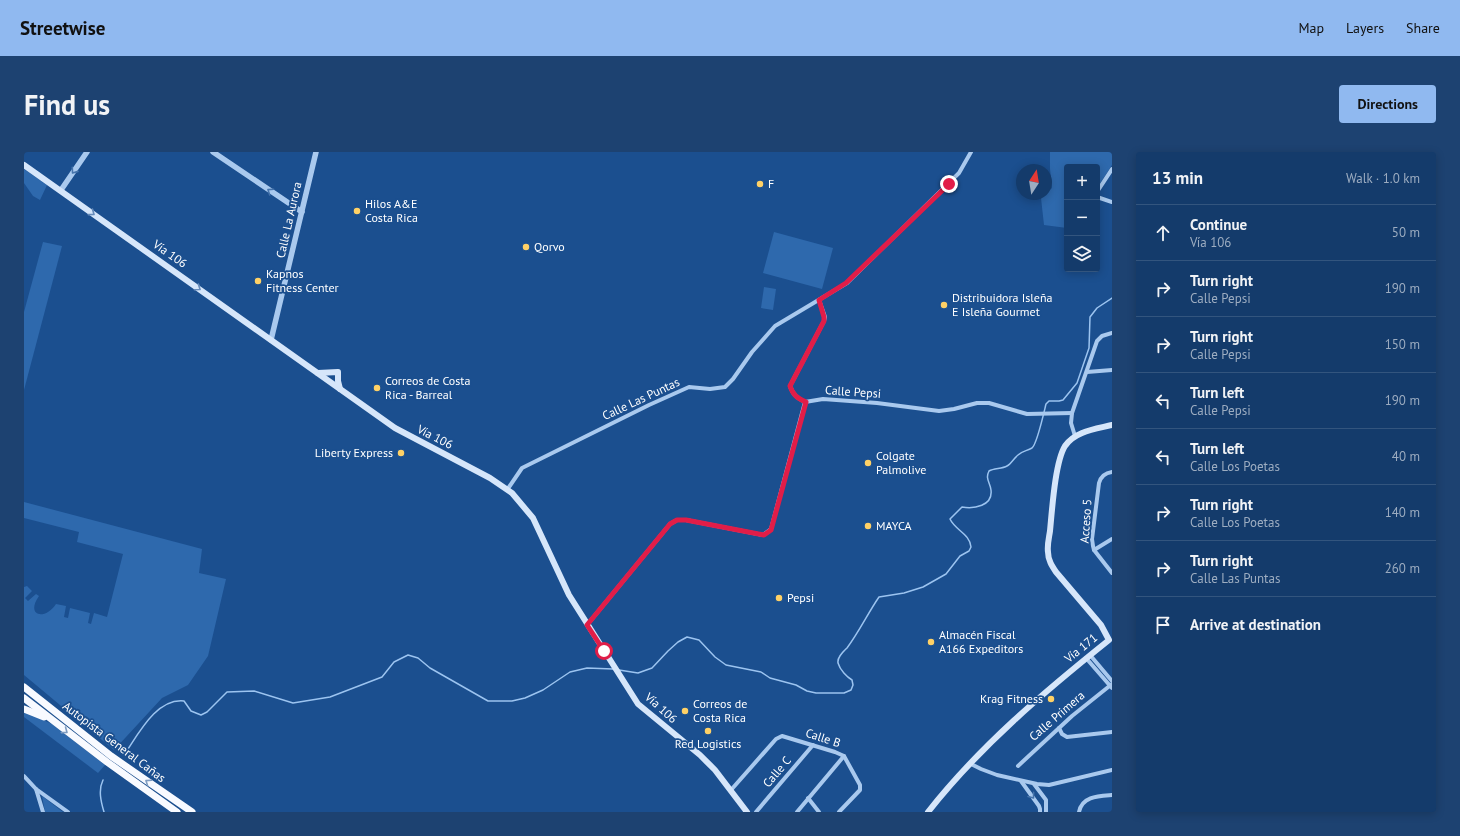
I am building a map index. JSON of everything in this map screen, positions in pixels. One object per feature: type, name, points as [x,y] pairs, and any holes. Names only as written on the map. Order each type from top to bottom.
[{"type":"highway","points":[[24,683],[111,756]]},
{"type":"highway","name":"Autopista General Cañas","points":[[24,687],[111,756],[192,812]]},
{"type":"highway","name":"Autopista General Cañas","points":[[24,698],[51,720],[176,812]]},
{"type":"highway","points":[[24,708],[51,720]]},
{"type":"main road","name":"Vía 106","points":[[24,165],[395,428],[490,478],[512,493],[533,518],[569,595],[638,704],[715,770],[747,812]]},
{"type":"main road","points":[[318,373],[338,372],[340,389]]},
{"type":"main road","points":[[1075,436],[1090,430],[1112,425]]},
{"type":"main road","name":"Vía 171","points":[[928,812],[994,739],[1059,680],[1111,639],[1056,572],[1050,563],[1048,552],[1052,506],[1060,460],[1065,446],[1075,436]]},
{"type":"street","points":[[61,190],[87,152]]},
{"type":"street","points":[[213,152],[302,212]]},
{"type":"street","name":"Calle La Aurora","points":[[271,340],[316,152]]},
{"type":"street","name":"Calle Las Puntas","points":[[507,490],[522,468],[648,405],[689,387],[710,389],[725,386],[733,378],[752,352],[776,326],[846,283],[949,184],[962,169],[971,152]]},
{"type":"street","points":[[1100,187],[1112,169]]},
{"type":"street","points":[[1100,198],[1112,202]]},
{"type":"street","points":[[587,625],[670,524],[677,520],[686,520],[764,535],[771,530],[806,402],[796,397],[790,386],[824,321],[819,300]]},
{"type":"street","points":[[1075,436],[1071,423],[1072,413],[1098,340],[1102,336],[1112,333]]},
{"type":"street","points":[[1087,372],[1112,370]]},
{"type":"street","name":"Calle Pepsi","points":[[806,402],[823,399],[877,403],[939,411],[977,403],[989,403],[1027,414],[1072,413]]},
{"type":"street","name":"Acceso 5","points":[[1112,472],[1107,473],[1099,482],[1092,539],[1094,550],[1112,573]]},
{"type":"street","points":[[1094,550],[1112,539]]},
{"type":"street","points":[[1088,657],[1111,685]]},
{"type":"street","name":"Calle Primera","points":[[1018,766],[1059,728],[1111,685]]},
{"type":"street","points":[[1059,728],[1062,734],[1067,737],[1112,732]]},
{"type":"street","name":"Calle B","points":[[731,790],[776,739],[782,736],[844,756],[860,785],[860,790],[839,812]]},
{"type":"street","name":"Calle C","points":[[756,812],[813,745]]},
{"type":"street","points":[[797,812],[844,756]]},
{"type":"street","points":[[971,764],[997,775],[1034,784],[1049,785],[1112,770]]},
{"type":"street","points":[[24,776],[36,789],[68,812]]},
{"type":"street","points":[[1021,781],[1039,806],[1040,812]]},
{"type":"street","points":[[1034,784],[1046,800],[1046,812]]},
{"type":"street","points":[[36,789],[43,812]]},
{"type":"street","points":[[160,791],[198,812]]},
{"type":"street","points":[[1079,812],[1079,809],[1089,799],[1112,795]]},
{"type":"street","points":[[808,798],[819,812]]},
{"type":"shaded area","points":[[1050,152],[1112,152],[1112,165],[1100,183],[1100,164],[1064,164],[1064,228],[1044,225],[1041,200],[1052,200],[1052,164],[1050,164]]},
{"type":"shaded area","points":[[24,169],[47,185],[40,200],[33,196],[24,183]]},
{"type":"shaded area","points":[[774,232],[833,248],[822,289],[763,273]]},
{"type":"shaded area","points":[[43,242],[62,246],[24,390],[24,312]]},
{"type":"shaded area","points":[[764,287],[776,289],[773,310],[761,308]]},
{"type":"shaded area","points":[[24,502],[202,549],[199,573],[226,579],[208,656],[188,685],[162,698],[114,750],[24,675],[24,587],[27,586],[32,591],[25,598],[28,601],[36,594],[39,596],[34,608],[35,612],[38,614],[47,613],[56,604],[66,606],[64,617],[68,618],[70,608],[90,613],[88,623],[91,624],[94,613],[107,617],[123,554],[77,542],[79,532],[24,518]]},
{"type":"shaded area","points":[[24,711],[52,724],[105,765],[98,773],[24,717]]},
{"type":"shaded area","points":[[42,796],[63,812],[45,812]]},
{"type":"waterway","points":[[619,670],[638,673],[652,668],[678,642],[687,637],[699,640],[715,657],[726,665],[761,672],[770,678],[796,685],[807,691],[816,693],[844,693],[851,690],[853,685],[852,680],[840,668],[838,659],[851,642],[879,597],[904,593],[923,587],[946,574],[960,556],[969,551],[971,547],[968,539],[950,519],[962,507],[977,507],[986,503],[991,495],[988,478],[989,471],[1007,466],[1020,454],[1032,448],[1038,434],[1046,404],[1049,401],[1063,400],[1077,383],[1089,348],[1090,317],[1097,308],[1112,298]]},
{"type":"waterway","points":[[124,755],[149,719],[156,711],[165,705],[184,701],[191,711],[201,715],[207,712],[227,692],[254,691],[293,703],[330,697],[382,677],[394,662],[408,655],[418,658],[430,668],[488,701],[512,701],[525,698],[543,690],[570,672],[587,668],[613,669]]},
{"type":"waterway","points":[[103,780],[100,792],[104,812]]},
{"type":"place","name":"F","points":[[760,184]]},
{"type":"place","name":"Hilos A&E Costa Rica","points":[[357,211]]},
{"type":"place","name":"Qorvo","points":[[526,247]]},
{"type":"place","name":"Kapnos Fitness Center","points":[[258,281]]},
{"type":"place","name":"Distribuidora Isleña E Isleña Gourmet","points":[[944,305]]},
{"type":"place","name":"Correos de Costa Rica - Barreal","points":[[377,388]]},
{"type":"place","name":"Liberty Express","points":[[401,453]]},
{"type":"place","name":"Colgate Palmolive","points":[[868,463]]},
{"type":"place","name":"MAYCA","points":[[868,526]]},
{"type":"place","name":"Pepsi","points":[[779,598]]},
{"type":"place","name":"Almacén Fiscal A166 Expeditors","points":[[931,642]]},
{"type":"place","name":"Krag Fitness","points":[[1051,699]]},
{"type":"place","name":"Correos de Costa Rica","points":[[685,711]]},
{"type":"place","name":"Red Logistics","points":[[708,731]]},
{"type":"route","points":[[604,651],[587,625],[670,524],[677,520],[686,520],[764,535],[771,530],[806,402],[796,397],[790,386],[824,321],[819,300],[846,283],[949,184]]}]
